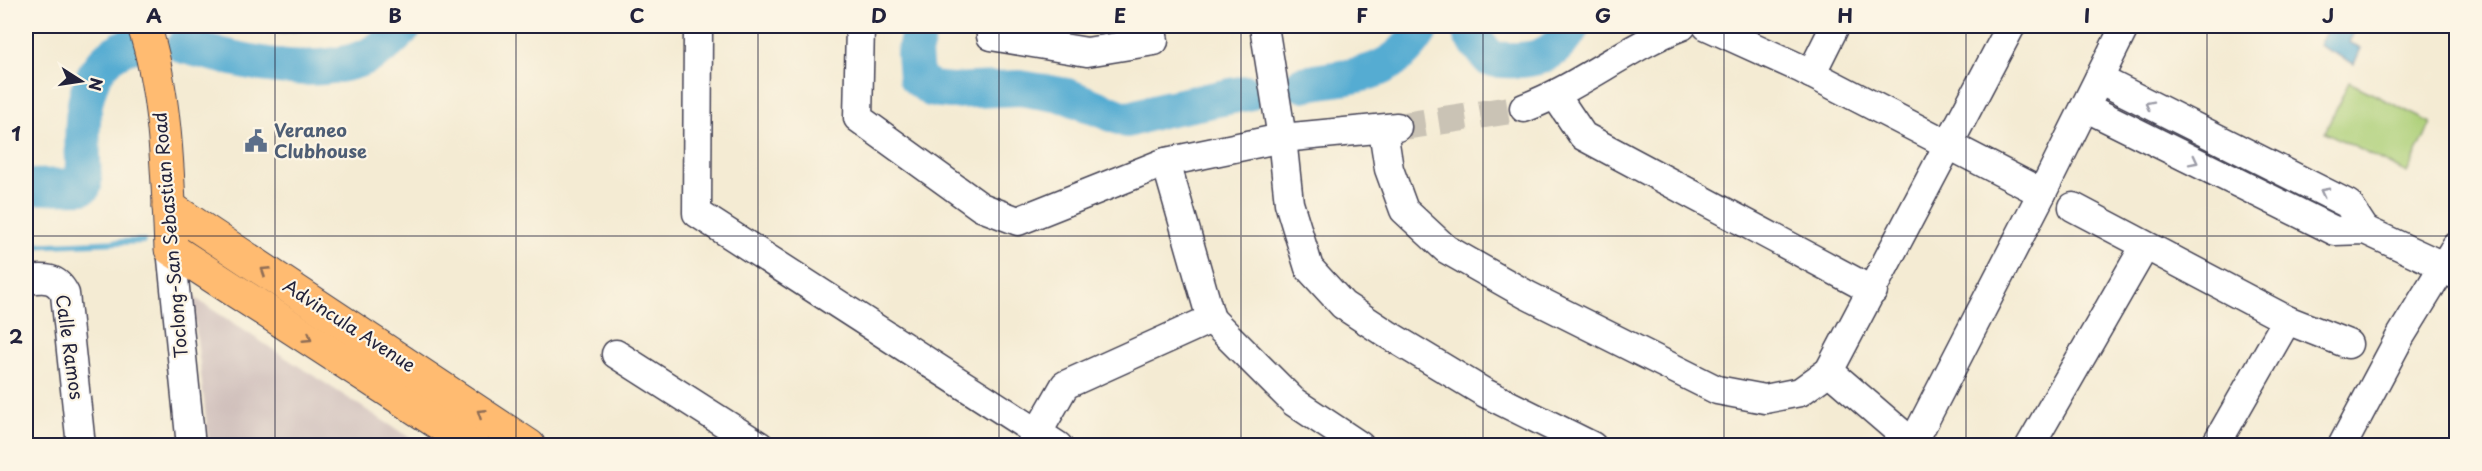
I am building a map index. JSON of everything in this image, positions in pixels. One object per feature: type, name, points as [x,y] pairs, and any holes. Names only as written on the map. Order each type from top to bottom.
[{"type":"main road","name":"Toclong-San Sebastian Road","points":[[144,26],[156,73],[171,249]]},
{"type":"main road","name":"Advincula Avenue","points":[[169,207],[530,446]]},
{"type":"main road","name":"Advincula Avenue","points":[[171,249],[474,446]]},
{"type":"street","points":[[698,26],[697,213],[1042,441],[1065,385],[1211,319]]},
{"type":"street","points":[[860,26],[858,118],[981,207],[1018,221],[1166,162],[1282,138],[1390,128],[1389,169],[1404,210],[1446,249],[1527,295],[1717,390],[1765,399],[1800,392],[1829,371],[2011,26]]},
{"type":"street","points":[[990,26],[991,36],[1086,52],[1154,41],[1151,26]]},
{"type":"street","points":[[1264,26],[1282,138],[1289,203],[1309,268],[1343,305],[1485,393],[1592,446]]},
{"type":"street","points":[[1524,108],[1556,96],[1662,33],[1682,26]]},
{"type":"street","points":[[1707,26],[1811,74],[2042,193]]},
{"type":"street","points":[[1811,74],[1835,26]]},
{"type":"street","points":[[1829,371],[1912,445],[2125,26]]},
{"type":"street","points":[[2099,79],[2348,204],[2365,230]]},
{"type":"street","points":[[1556,96],[1583,136],[1873,291]]},
{"type":"street","points":[[2085,107],[2335,231],[2365,230],[2452,262],[2394,347],[2342,446]]},
{"type":"street","points":[[1166,162],[1211,319],[1294,402],[1360,446]]},
{"type":"street","points":[[2073,207],[2287,320],[2348,344]]},
{"type":"street","points":[[2030,446],[2145,246]]},
{"type":"street","name":"Toclong-San Sebastian Road","points":[[171,249],[191,446]]},
{"type":"street","name":"Calle Ramos","points":[[26,280],[49,278],[59,283],[65,294],[81,446]]},
{"type":"street","points":[[2215,446],[2287,320]]},
{"type":"street","points":[[616,354],[760,446]]},
{"type":"shaded area","points":[[192,296],[283,356],[421,445],[209,445]]},
{"type":"green space","points":[[278,26],[330,26],[279,33]]},
{"type":"green space","points":[[2349,82],[2431,123],[2407,173],[2325,132]]},
{"type":"water","points":[[2329,26],[2357,26],[2349,42],[2361,48],[2354,64],[2319,45]]},
{"type":"waterway","points":[[184,46],[275,66],[322,67],[344,64],[366,57],[387,43],[405,26]]},
{"type":"waterway","points":[[921,26],[914,53],[916,77],[931,89],[951,91],[1020,88],[1067,96],[1127,120],[1161,110],[1247,93]]},
{"type":"waterway","points":[[1302,84],[1356,75],[1386,65],[1399,56],[1423,26]]},
{"type":"waterway","points":[[1469,26],[1471,35],[1490,59],[1516,60],[1538,57],[1547,53],[1565,38],[1572,26]]},
{"type":"waterway","points":[[26,187],[84,186],[84,111],[94,75],[105,61],[120,50],[143,43]]},
{"type":"waterway","points":[[26,246],[143,241]]},
{"type":"tunnel","points":[[1397,127],[1524,108]]},
{"type":"place","name":"Veraneo Clubhouse","points":[[256,141]]}]
